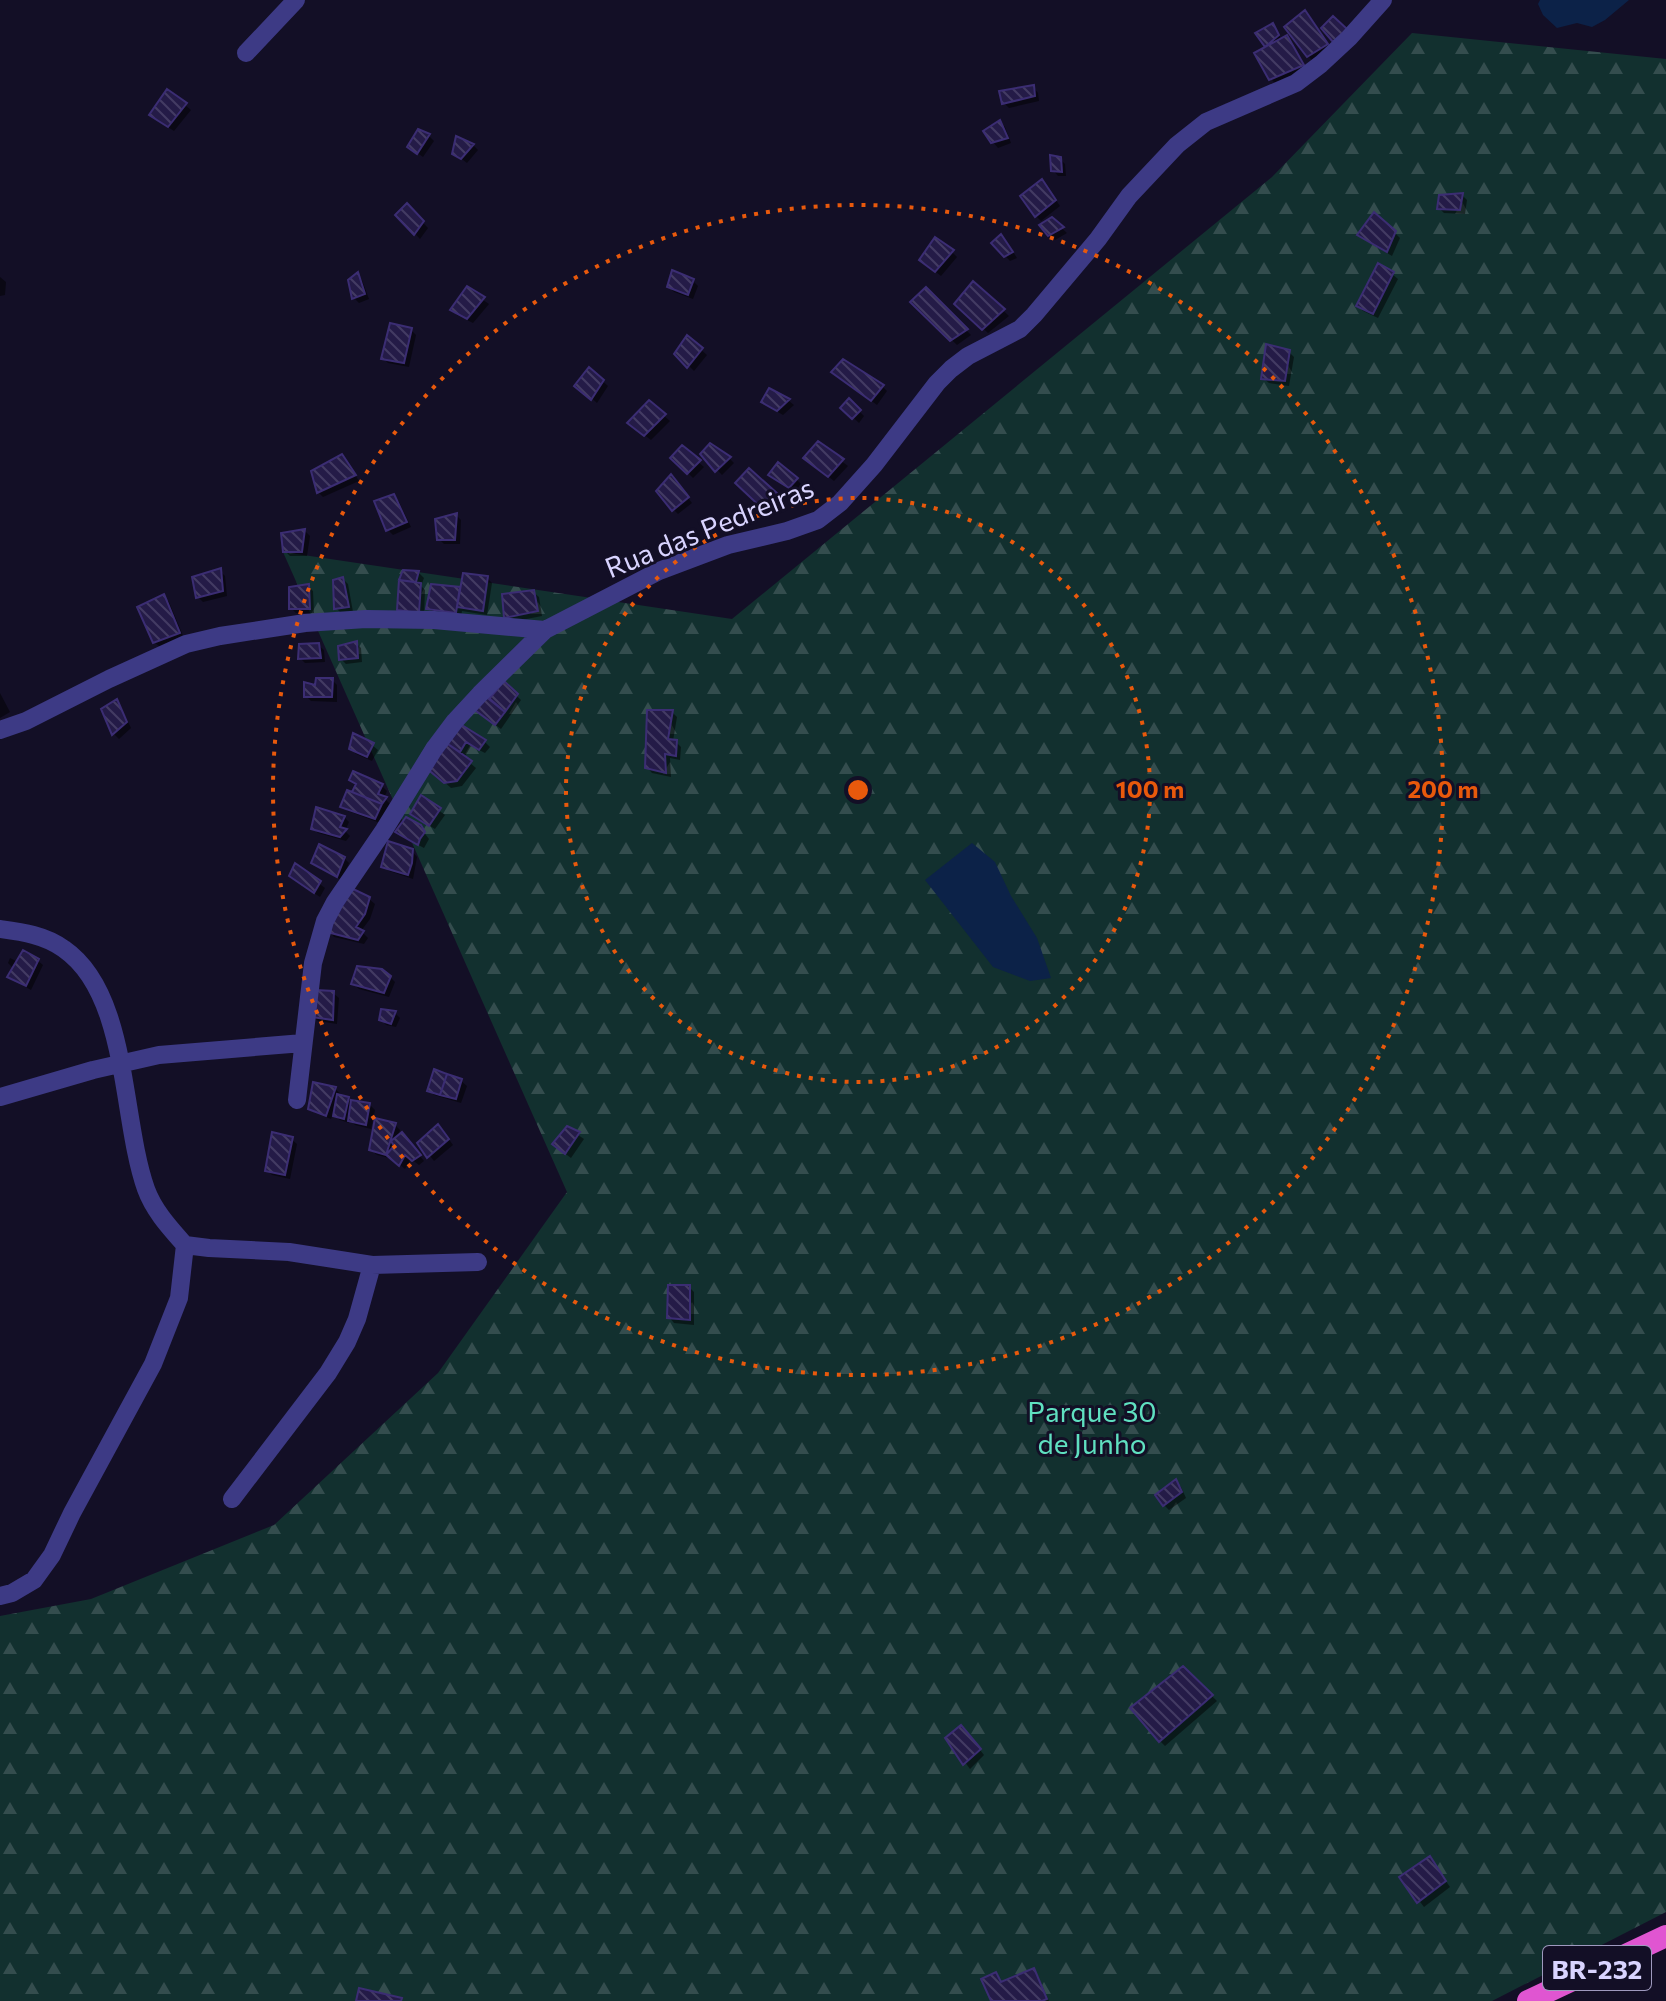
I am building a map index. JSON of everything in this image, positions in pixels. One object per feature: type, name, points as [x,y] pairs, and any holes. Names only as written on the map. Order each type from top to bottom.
[{"type":"highway","name":"BR-232","points":[[1528,2001],[1666,1936]]},
{"type":"street","points":[[246,53],[296,0]]},
{"type":"street","name":"Rua das Pedreiras","points":[[297,1100],[313,963],[320,936],[335,902],[434,749],[480,694],[545,630],[659,571],[728,545],[818,520],[840,503],[874,465],[951,369],[968,356],[1020,329],[1034,315],[1098,239],[1129,196],[1177,145],[1206,122],[1296,83],[1349,38],[1383,0]]},
{"type":"street","points":[[0,730],[26,721],[186,644],[220,636],[305,623],[366,619],[434,620],[545,630]]},
{"type":"street","points":[[0,929],[29,933],[63,947],[84,965],[98,988],[120,1063],[147,1191],[166,1223],[185,1245],[289,1252],[372,1265],[478,1262]]},
{"type":"street","points":[[0,1097],[47,1082],[159,1055],[303,1043]]},
{"type":"street","points":[[0,1596],[34,1580],[52,1555],[153,1364],[179,1298],[185,1245]]},
{"type":"street","points":[[232,1499],[328,1373],[347,1342],[357,1319],[372,1265]]},
{"type":"green space","name":"Parque 30 de Junho","points":[[1412,33],[1666,59],[1666,1912],[1492,2001],[0,2001],[0,1616],[91,1599],[274,1525],[438,1373],[567,1192],[283,552],[732,619],[1272,177]]},
{"type":"water","points":[[1540,0],[1629,0],[1592,27],[1577,23],[1557,28],[1543,15],[1538,4]]},
{"type":"water","points":[[972,843],[995,862],[1011,896],[1037,938],[1051,978],[1030,981],[993,967],[925,880]]},
{"type":"building","points":[[1305,10],[1328,44],[1307,57],[1284,27]]},
{"type":"building","points":[[1333,16],[1347,29],[1333,42],[1321,28]]},
{"type":"building","points":[[1273,23],[1279,35],[1265,47],[1255,33]]},
{"type":"building","points":[[1287,35],[1304,65],[1269,80],[1254,53]]},
{"type":"building","points":[[1034,85],[1035,96],[1002,104],[999,91]]},
{"type":"building","points":[[167,89],[187,103],[168,127],[149,115]]},
{"type":"building","points":[[1000,120],[1008,138],[991,143],[983,131]]},
{"type":"building","points":[[418,129],[430,134],[417,154],[407,147]]},
{"type":"building","points":[[456,136],[474,144],[461,159],[452,154]]},
{"type":"building","points":[[1050,155],[1061,157],[1062,172],[1051,171]]},
{"type":"building","points":[[1042,179],[1056,200],[1035,217],[1020,196]]},
{"type":"building","points":[[1463,193],[1460,210],[1437,209],[1439,195]]},
{"type":"building","points":[[407,203],[424,221],[414,235],[395,215]]},
{"type":"building","points":[[1374,212],[1396,231],[1387,252],[1357,235]]},
{"type":"building","points":[[1052,217],[1064,227],[1048,236],[1039,225]]},
{"type":"building","points":[[1001,234],[1013,252],[1004,257],[991,243]]},
{"type":"building","points":[[935,237],[954,250],[935,272],[919,260]]},
{"type":"building","points":[[1378,263],[1394,272],[1373,314],[1356,306]]},
{"type":"building","points":[[672,270],[694,279],[688,295],[667,287]]},
{"type":"building","points":[[358,272],[365,294],[352,299],[348,280]]},
{"type":"building","points":[[973,281],[1005,309],[982,330],[954,304]]},
{"type":"building","points":[[467,286],[485,297],[467,319],[450,310]]},
{"type":"building","points":[[926,287],[968,329],[950,341],[910,302]]},
{"type":"building","points":[[390,323],[412,328],[404,363],[381,359]]},
{"type":"building","points":[[687,335],[703,348],[687,368],[674,354]]},
{"type":"building","points":[[1266,344],[1290,350],[1285,381],[1261,379]]},
{"type":"building","points":[[843,359],[884,385],[871,401],[831,372]]},
{"type":"building","points":[[589,367],[604,380],[591,400],[574,386]]},
{"type":"building","points":[[769,388],[790,399],[777,411],[761,402]]},
{"type":"building","points":[[849,398],[861,410],[852,419],[840,408]]},
{"type":"building","points":[[649,400],[666,414],[644,436],[627,423]]},
{"type":"building","points":[[818,441],[844,459],[828,477],[803,458]]},
{"type":"building","points":[[710,443],[731,457],[715,472],[700,454]]},
{"type":"building","points":[[682,445],[701,460],[687,474],[670,458]]},
{"type":"building","points":[[342,454],[356,475],[317,493],[311,471]]},
{"type":"building","points":[[778,462],[798,478],[789,488],[768,475]]},
{"type":"building","points":[[749,468],[779,495],[766,512],[735,483]]},
{"type":"building","points":[[671,474],[689,497],[672,511],[656,491]]},
{"type":"building","points":[[394,494],[407,522],[386,531],[374,501]]},
{"type":"building","points":[[457,513],[455,540],[437,540],[435,519]]},
{"type":"building","points":[[305,529],[302,552],[283,552],[281,533]]},
{"type":"building","points":[[221,568],[223,591],[196,598],[192,577]]},
{"type":"building","points":[[403,570],[419,571],[416,582],[399,580]]},
{"type":"building","points":[[463,573],[488,576],[483,611],[457,607]]},
{"type":"building","points":[[343,577],[349,607],[334,609],[333,580]]},
{"type":"building","points":[[399,580],[421,583],[419,613],[397,610]]},
{"type":"building","points":[[309,584],[310,609],[289,609],[289,587]]},
{"type":"building","points":[[431,584],[460,587],[456,613],[426,609]]},
{"type":"building","points":[[534,590],[538,611],[504,618],[502,594]]},
{"type":"building","points":[[164,594],[180,633],[153,643],[137,607]]},
{"type":"building","points":[[357,641],[358,658],[339,660],[338,646]]},
{"type":"building","points":[[319,643],[321,658],[298,659],[299,644]]},
{"type":"building","points":[[316,678],[333,678],[332,697],[304,697],[304,682],[315,685]]},
{"type":"building","points":[[504,681],[518,694],[505,712],[489,699]]},
{"type":"building","points":[[483,693],[505,712],[495,725],[472,708]]},
{"type":"building","points":[[117,699],[127,722],[112,735],[101,709]]},
{"type":"building","points":[[647,710],[673,710],[668,739],[677,740],[676,756],[665,754],[666,773],[645,768]]},
{"type":"building","points":[[457,722],[486,740],[479,750],[466,742],[460,752],[442,740]]},
{"type":"building","points":[[353,733],[374,743],[367,757],[349,749]]},
{"type":"building","points":[[442,740],[472,761],[457,781],[444,783],[425,767]]},
{"type":"building","points":[[353,771],[383,784],[378,794],[387,797],[382,804],[352,792],[356,784],[349,780]]},
{"type":"building","points":[[347,790],[382,804],[375,819],[340,807]]},
{"type":"building","points":[[421,795],[441,808],[429,826],[410,814]]},
{"type":"building","points":[[316,807],[345,816],[340,827],[347,829],[340,837],[311,829]]},
{"type":"building","points":[[406,817],[421,825],[425,832],[418,845],[395,832]]},
{"type":"building","points":[[388,841],[413,849],[408,875],[381,867]]},
{"type":"building","points":[[319,844],[345,857],[337,877],[311,863]]},
{"type":"building","points":[[295,863],[321,881],[314,893],[289,876]]},
{"type":"building","points":[[351,888],[370,897],[365,914],[356,927],[364,931],[358,940],[327,932]]},
{"type":"building","points":[[23,950],[39,959],[26,986],[7,977]]},
{"type":"building","points":[[357,966],[382,969],[391,976],[384,993],[351,984]]},
{"type":"building","points":[[315,990],[334,991],[333,1020],[311,1017]]},
{"type":"building","points":[[381,1009],[396,1011],[391,1024],[379,1020]]},
{"type":"building","points":[[434,1069],[447,1074],[440,1095],[427,1091]]},
{"type":"building","points":[[447,1074],[462,1079],[456,1099],[440,1095]]},
{"type":"building","points":[[313,1082],[336,1087],[326,1116],[308,1109]]},
{"type":"building","points":[[337,1094],[349,1097],[344,1119],[333,1116]]},
{"type":"building","points":[[351,1100],[370,1103],[366,1125],[348,1121]]},
{"type":"building","points":[[375,1118],[396,1123],[386,1155],[369,1150]]},
{"type":"building","points":[[438,1124],[449,1139],[427,1158],[417,1143]]},
{"type":"building","points":[[567,1126],[580,1132],[565,1154],[552,1144]]},
{"type":"building","points":[[272,1132],[293,1137],[285,1175],[265,1171]]},
{"type":"building","points":[[402,1132],[421,1155],[412,1161],[405,1155],[399,1166],[386,1155],[394,1146],[391,1141]]},
{"type":"building","points":[[668,1285],[690,1285],[690,1320],[667,1318]]},
{"type":"building","points":[[1176,1479],[1182,1492],[1163,1506],[1155,1495]]},
{"type":"building","points":[[1183,1666],[1213,1695],[1159,1742],[1130,1708]]},
{"type":"building","points":[[961,1725],[981,1749],[963,1765],[945,1738]]},
{"type":"building","points":[[1430,1856],[1446,1881],[1417,1903],[1399,1877]]},
{"type":"building","points":[[1034,1968],[1047,1999],[991,2001],[981,1979],[996,1972],[1001,1982]]},
{"type":"building","points":[[359,1988],[402,1998],[401,2001],[356,2001]]}]
